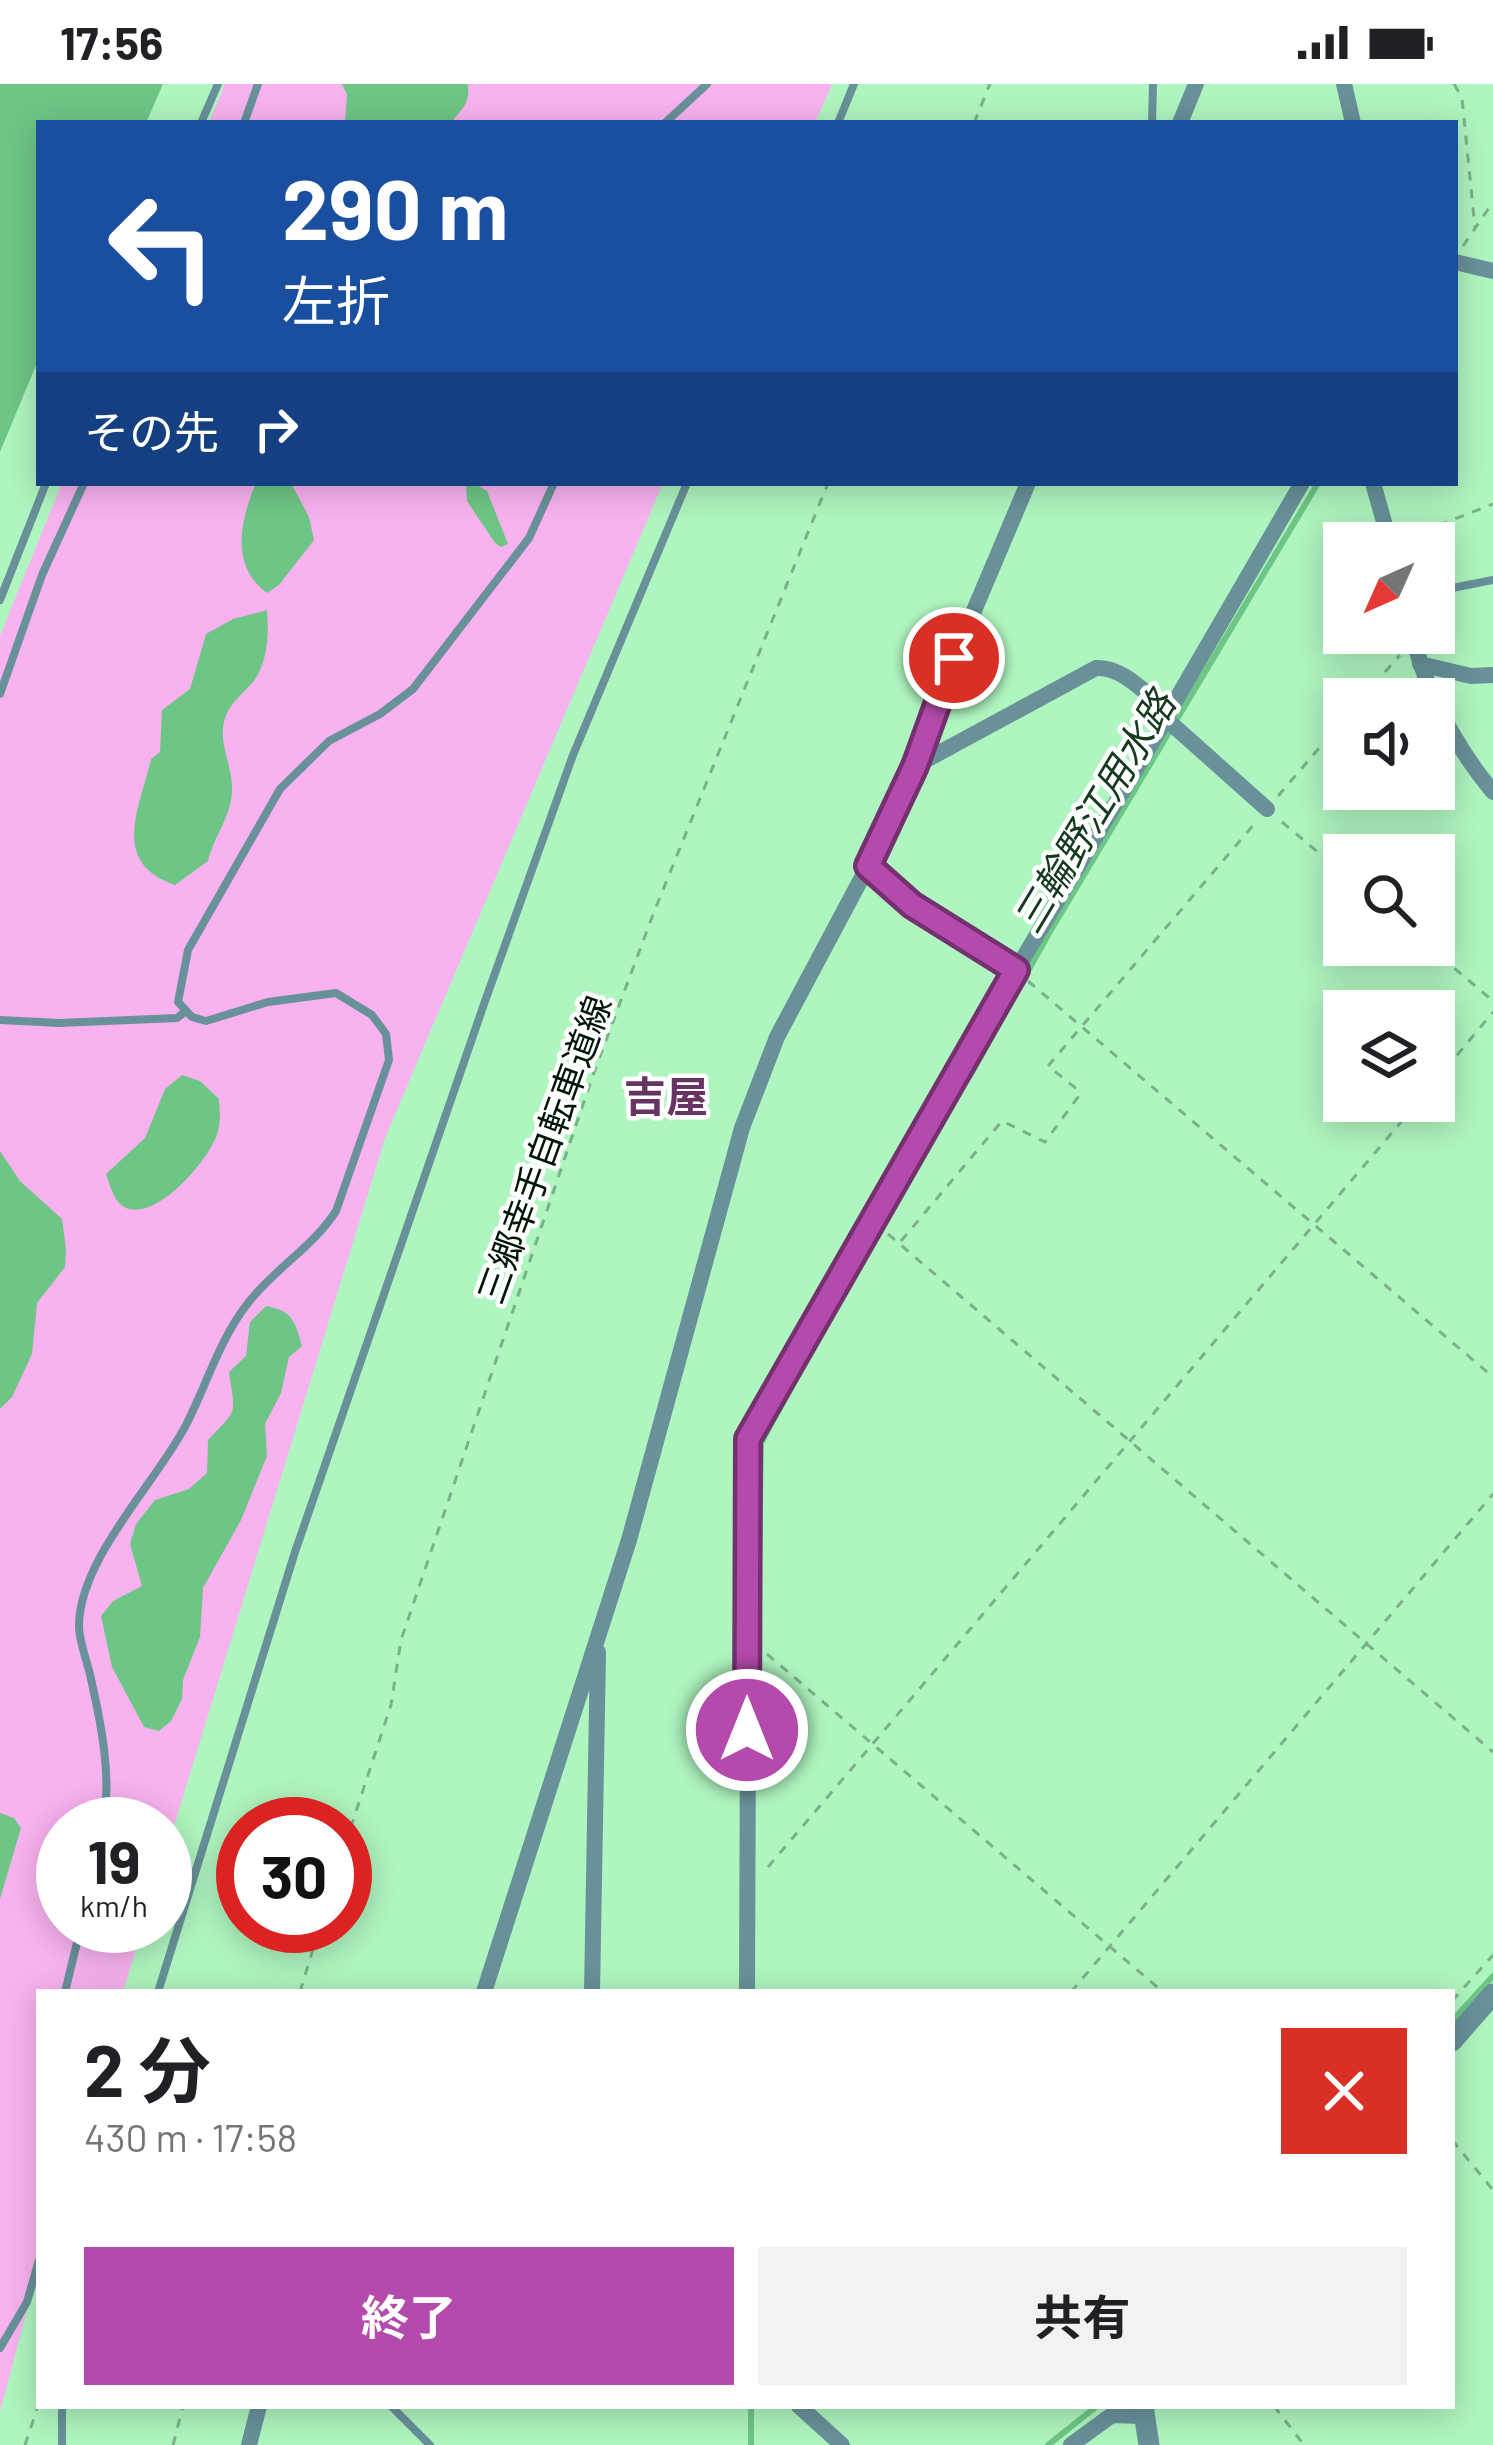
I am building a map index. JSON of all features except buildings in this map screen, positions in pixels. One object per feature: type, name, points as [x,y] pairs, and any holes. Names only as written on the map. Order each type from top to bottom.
[{"type":"street","points":[[1181,120],[1196,84]]},
{"type":"street","points":[[1344,84],[1352,120]]},
{"type":"street","points":[[1458,261],[1493,272]]},
{"type":"street","points":[[485,1989],[629,1540],[742,1128],[777,1037],[915,766],[954,658],[1027,486]]},
{"type":"street","points":[[747,1989],[748,1439],[1016,970],[1301,486]]},
{"type":"street","points":[[1374,486],[1384,522]]},
{"type":"street","points":[[1417,654],[1441,713],[1493,792]]},
{"type":"street","points":[[1420,664],[1471,676],[1493,675]]},
{"type":"street","points":[[915,766],[1096,668],[1108,667],[1267,809]]},
{"type":"street","points":[[592,1989],[600,1694],[597,1640]]},
{"type":"street","points":[[1455,2038],[1493,1994]]},
{"type":"street","points":[[249,2445],[258,2409]]},
{"type":"street","points":[[802,2409],[842,2445]]},
{"type":"street","points":[[1071,2445],[1101,2412],[1143,2411],[1149,2445]]},
{"type":"lane","points":[[202,120],[218,84]]},
{"type":"lane","points":[[245,120],[258,84]]},
{"type":"lane","points":[[668,120],[707,84]]},
{"type":"lane","points":[[839,120],[854,84]]},
{"type":"lane","points":[[1152,120],[1153,84]]},
{"type":"lane","points":[[0,600],[45,486]]},
{"type":"lane","points":[[0,694],[42,574],[83,486]]},
{"type":"lane","points":[[107,1797],[106,1749],[79,1626],[95,1567],[185,1428],[218,1350],[239,1315],[326,1228],[336,1211],[389,1060],[386,1034],[372,1015],[336,994],[268,1002],[206,1021],[185,1011],[178,1002],[188,950],[280,789],[328,741],[380,714],[413,689],[529,538],[553,486]]},
{"type":"lane","points":[[159,1989],[295,1552],[406,1227],[573,755],[686,486]]},
{"type":"lane","points":[[1455,587],[1493,580]]},
{"type":"lane","points":[[868,866],[912,905],[1016,970]]},
{"type":"lane","points":[[0,1020],[88,1023],[177,1018],[185,1011]]},
{"type":"lane","points":[[66,1989],[74,1953]]},
{"type":"lane","points":[[0,2348],[27,2302],[36,2270]]},
{"type":"lane","points":[[62,2409],[62,2445]]},
{"type":"lane","points":[[394,2409],[430,2445]]},
{"type":"path","points":[[975,120],[990,84]]},
{"type":"path","points":[[1454,84],[1462,98],[1475,228]]},
{"type":"path","points":[[1458,255],[1493,202]]},
{"type":"path","name":"三郷幸手自転車道線","points":[[361,1797],[391,1705],[401,1640],[586,1097],[654,912],[827,486]]},
{"type":"path","points":[[1445,522],[1493,504]]},
{"type":"path","points":[[1379,678],[1399,654]]},
{"type":"path","points":[[899,1242],[1001,1121],[1045,1142],[1078,1097],[1078,1090],[1048,1066],[1323,744]]},
{"type":"path","points":[[1267,809],[1323,856]]},
{"type":"path","points":[[1452,966],[1493,1000]]},
{"type":"path","points":[[1016,970],[1493,1376]]},
{"type":"path","points":[[1455,1058],[1493,1012]]},
{"type":"path","points":[[747,1892],[1403,1122]]},
{"type":"path","points":[[872,1222],[1493,1752]]},
{"type":"path","points":[[1074,1989],[1493,1494]]},
{"type":"path","points":[[746,1636],[1160,1989]]},
{"type":"path","points":[[301,1989],[312,1953]]},
{"type":"path","points":[[1455,1998],[1493,1955]]},
{"type":"path","points":[[1455,2144],[1493,2190]]},
{"type":"path","points":[[25,2445],[37,2409]]},
{"type":"path","points":[[173,2445],[182,2409]]},
{"type":"path","points":[[1276,2409],[1304,2445]]},
{"type":"shaded area","points":[[0,84],[163,84],[147,120],[36,120],[36,365],[0,452]]},
{"type":"shaded area","points":[[225,84],[832,84],[816,120],[210,120]]},
{"type":"shaded area","points":[[342,84],[468,84],[468,97],[453,120],[345,120],[347,94]]},
{"type":"shaded area","points":[[61,486],[662,486],[385,1138],[183,1797],[36,1797],[36,1953],[135,1953],[124,1989],[36,1989],[36,2277],[0,2411],[0,636]]},
{"type":"shaded area","points":[[255,486],[293,486],[309,517],[314,540],[279,585],[267,593],[247,570],[243,556],[246,512]]},
{"type":"shaded area","points":[[466,486],[487,491],[508,544],[495,543],[467,501]]},
{"type":"shaded area","points":[[267,610],[262,666],[230,708],[223,728],[232,783],[228,811],[208,861],[175,885],[142,862],[134,832],[151,759],[160,752],[162,710],[190,689],[206,634],[233,619]]},
{"type":"shaded area","points":[[182,1075],[200,1081],[219,1099],[216,1137],[191,1175],[164,1199],[136,1210],[124,1207],[106,1174],[145,1138],[165,1089]]},
{"type":"shaded area","points":[[0,1151],[20,1181],[62,1219],[66,1249],[65,1267],[37,1303],[32,1354],[12,1397],[0,1409]]},
{"type":"shaded area","points":[[266,1306],[292,1318],[302,1346],[289,1357],[281,1393],[265,1424],[267,1456],[241,1520],[203,1588],[200,1637],[183,1680],[182,1699],[171,1721],[159,1731],[144,1727],[112,1667],[101,1616],[113,1601],[142,1586],[130,1544],[136,1524],[155,1500],[189,1489],[207,1473],[208,1440],[232,1411],[229,1372],[246,1356],[250,1322]]},
{"type":"shaded area","points":[[0,1813],[14,1818],[21,1828],[0,1899]]},
{"type":"waterway","name":"三輪野江用水路","points":[[936,1128],[1316,486]]},
{"type":"waterway","name":"三輪野江用水路","points":[[756,1730],[761,1443],[849,1280]]},
{"type":"waterway","points":[[1455,2018],[1493,1976]]},
{"type":"waterway","name":"三輪野江用水路","points":[[751,2409],[751,2445]]},
{"type":"waterway","points":[[1048,2445],[1093,2409]]},
{"type":"district","name":"吉屋","points":[[666,1095]]},
{"type":"route","points":[[747,1730],[748,1439],[1016,970],[912,905],[868,866],[915,766],[954,658]]}]
